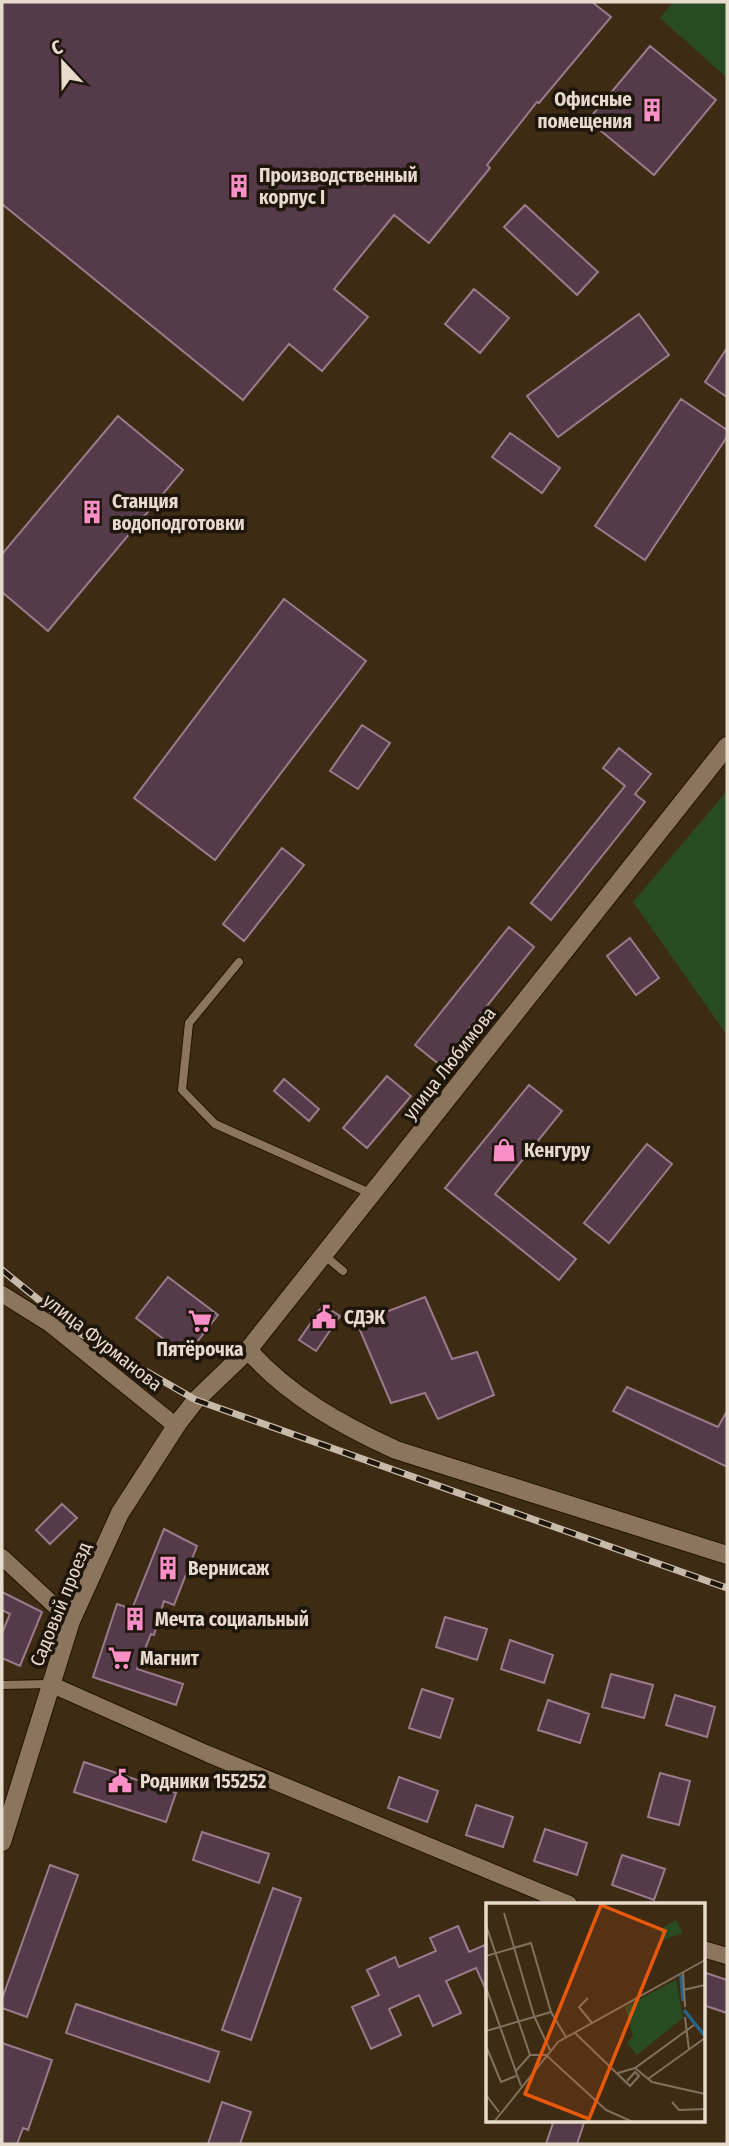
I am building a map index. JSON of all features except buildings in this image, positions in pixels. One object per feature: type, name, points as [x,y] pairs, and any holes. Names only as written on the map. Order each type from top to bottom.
[{"type":"main road","name":"улица Любимова","points":[[196,1400],[248,1350],[727,746]]},
{"type":"main road","points":[[248,1350],[261,1365],[319,1411],[396,1450],[727,1555]]},
{"type":"main road","name":"Садовый проезд","points":[[2,1842],[71,1620],[120,1513],[196,1400]]},
{"type":"street","name":"улица Фурманова","points":[[2,1294],[50,1324],[176,1426]]},
{"type":"street","points":[[2,1556],[71,1620]]},
{"type":"street","points":[[50,1684],[208,1754],[564,1903]]},
{"type":"street","points":[[704,1949],[727,1956]]},
{"type":"lane","points":[[239,962],[189,1023],[182,1090],[215,1124],[372,1194]]},
{"type":"lane","points":[[324,1255],[343,1272]]},
{"type":"lane","points":[[2,1685],[50,1684]]},
{"type":"green space","points":[[673,2],[727,2],[727,78],[660,18]]},
{"type":"green space","points":[[727,791],[727,1035],[633,902]]},
{"type":"railway","points":[[2,1270],[81,1334],[196,1400],[727,1588]]},
{"type":"place","name":"Офисные помещения","points":[[652,110]]},
{"type":"place","name":"Производственный корпус I","points":[[239,186]]},
{"type":"place","name":"Станция водоподготовки","points":[[92,512]]},
{"type":"place","name":"Кенгуру","points":[[504,1150]]},
{"type":"place","name":"СДЭК","points":[[324,1317]]},
{"type":"place","name":"Пятёрочка","points":[[200,1321]]},
{"type":"place","name":"Вернисаж","points":[[168,1568]]},
{"type":"place","name":"Мечта социальный","points":[[135,1619]]},
{"type":"place","name":"Магнит","points":[[120,1658]]},
{"type":"place","name":"Родники 155252","points":[[120,1781]]}]
